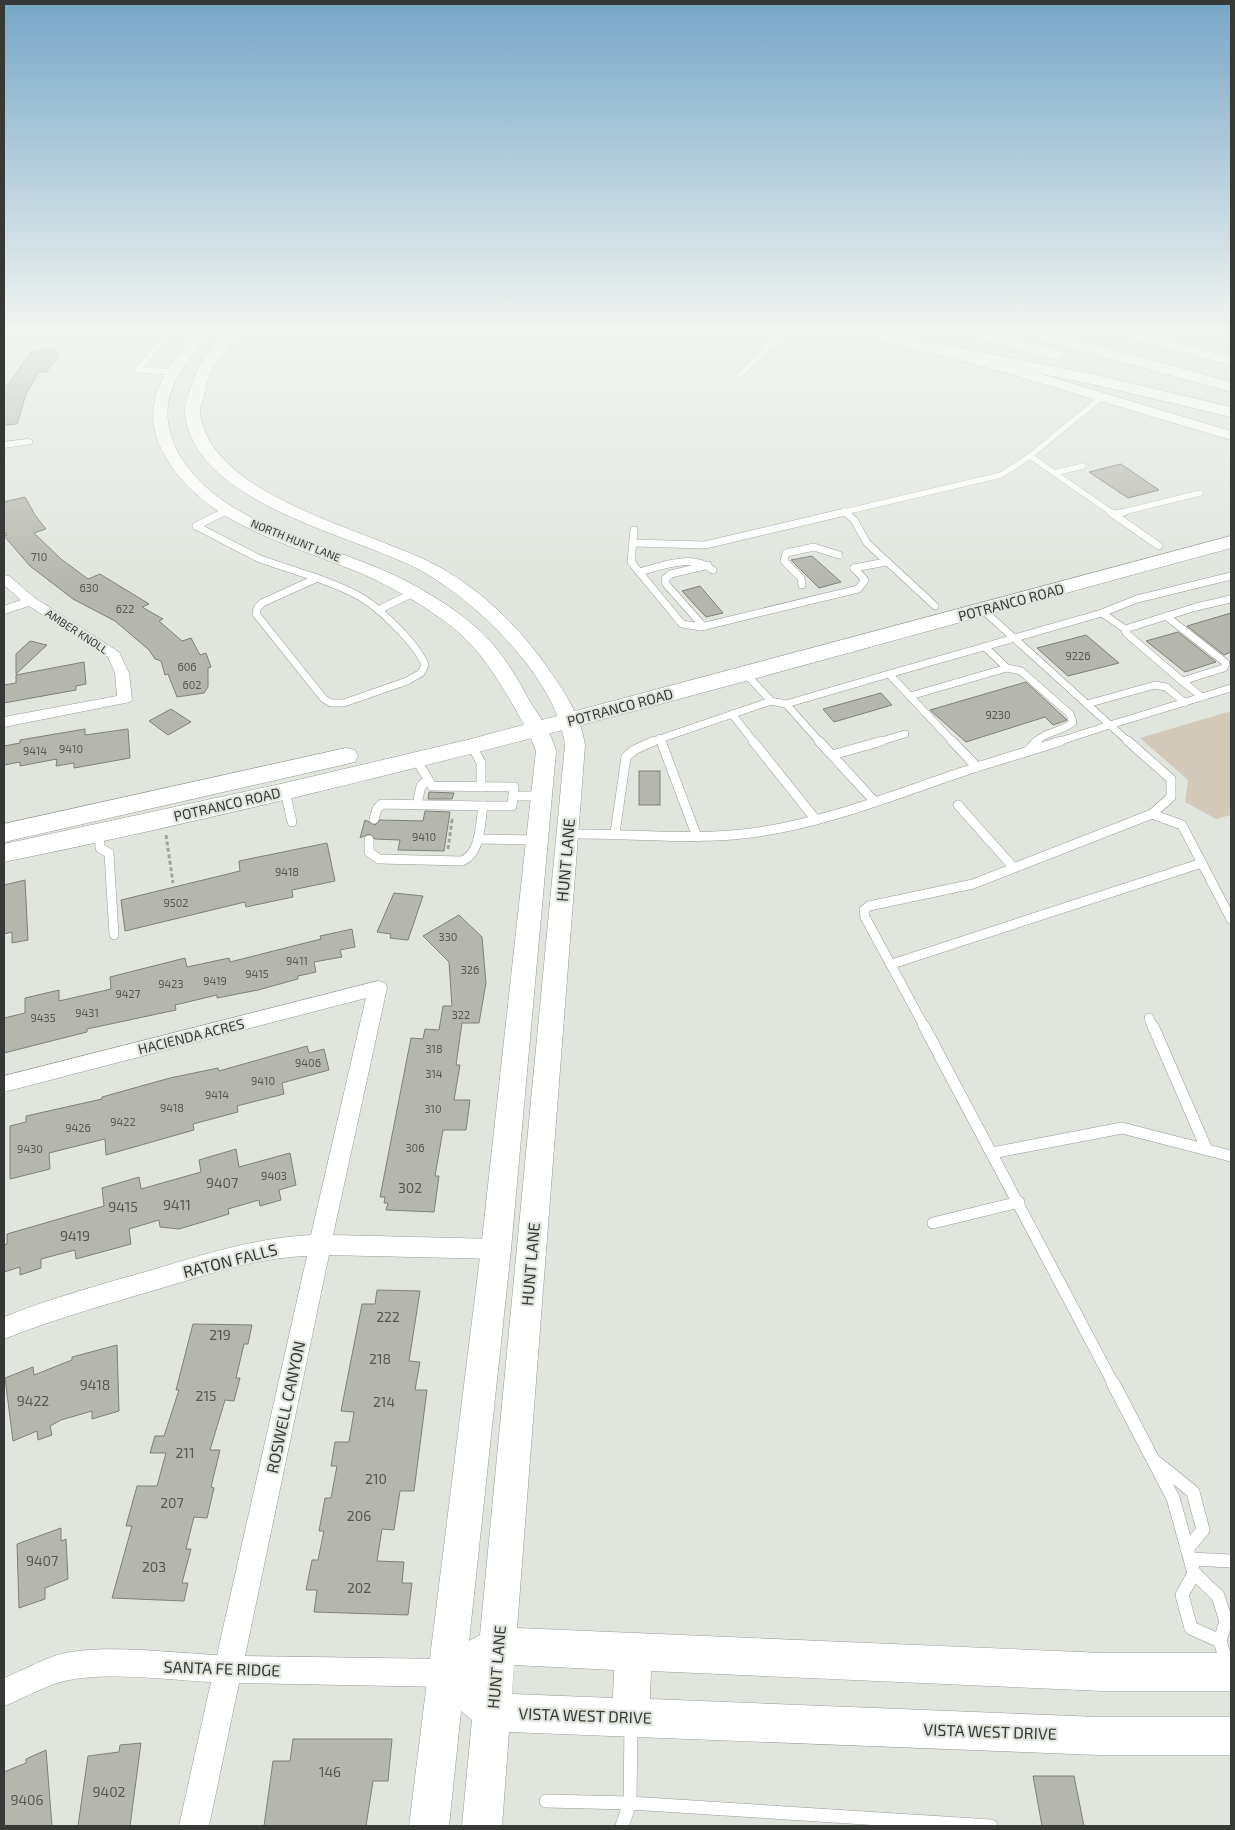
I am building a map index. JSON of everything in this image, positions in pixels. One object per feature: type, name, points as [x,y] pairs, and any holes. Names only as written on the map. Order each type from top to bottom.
[{"type":"main road","name":"NORTH HUNT LANE","points":[[160,414],[161,430],[166,445],[173,459],[188,479],[228,510],[266,529],[367,568],[414,593],[458,621],[480,641],[497,662],[532,721]]},
{"type":"main road","name":"NORTH HUNT LANE","points":[[194,414],[195,426],[207,451],[224,470],[260,497],[294,513],[422,564],[463,589],[487,608],[512,632],[533,659],[566,712]]},
{"type":"main road","points":[[1162,414],[1231,436]]},
{"type":"main road","points":[[228,510],[260,497]]},
{"type":"main road","name":"POTRANCO ROAD","points":[[566,712],[746,674],[983,610],[1230,539]]},
{"type":"main road","name":"POTRANCO ROAD","points":[[4,853],[99,833],[282,781],[566,712],[936,606],[1159,546],[1230,539]]},
{"type":"main road","points":[[983,610],[981,605],[986,602],[1065,579],[1080,572],[1084,566]]},
{"type":"main road","points":[[818,654],[824,648],[837,641],[937,613],[936,606]]},
{"type":"main road","name":"HUNT LANE","points":[[482,1826],[575,745],[574,728],[566,712]]},
{"type":"main road","name":"POTRANCO ROAD","points":[[4,833],[244,781],[282,781],[416,759],[472,746],[532,721]]},
{"type":"main road","name":"HUNT LANE","points":[[429,1826],[496,1249],[538,840],[546,751],[532,721]]},
{"type":"main road","points":[[99,833],[106,821],[116,817],[197,799],[244,781]]},
{"type":"main road","points":[[4,842],[67,820]]},
{"type":"main road","points":[[534,875],[548,880],[542,968],[555,978]]},
{"type":"main road","points":[[492,1712],[446,1673],[497,1646],[1103,1672],[1228,1666]]},
{"type":"main road","points":[[631,1717],[633,1652]]},
{"type":"main road","name":"VISTA WEST DRIVE","points":[[492,1712],[1099,1736],[1231,1736]]},
{"type":"street","points":[[4,445],[28,442]]},
{"type":"street","name":"AMBER KNOLL","points":[[4,579],[30,600],[114,655],[122,673],[125,699],[4,722]]},
{"type":"street","points":[[4,610],[30,600]]},
{"type":"street","name":"HACIENDA ACRES","points":[[4,1084],[378,988]]},
{"type":"street","name":"ROSWELL CANYON","points":[[194,1826],[320,1245],[378,988]]},
{"type":"street","name":"RATON FALLS","points":[[4,1328],[47,1311],[241,1254],[279,1246],[320,1245],[496,1249]]},
{"type":"street","name":"SANTA FE RIDGE","points":[[4,1692],[58,1670],[84,1665],[117,1664],[228,1669],[446,1673]]},
{"type":"lane","points":[[633,543],[705,545],[1001,475],[1030,456],[1081,414]]},
{"type":"lane","points":[[1030,456],[1159,546]]},
{"type":"lane","points":[[1054,473],[1083,466]]},
{"type":"lane","points":[[1115,514],[1200,493]]},
{"type":"lane","points":[[228,510],[196,526],[260,559],[317,578],[358,595],[378,610],[421,655],[425,665],[422,673],[407,681],[344,703],[331,703],[324,700],[256,614],[257,608],[262,603],[317,578]]},
{"type":"lane","points":[[844,511],[854,520],[866,543],[936,606]]},
{"type":"lane","points":[[634,530],[630,562],[682,624],[695,627],[858,589],[862,586],[864,580],[854,568],[886,562]]},
{"type":"lane","points":[[802,585],[801,578],[784,561],[783,558],[786,553],[814,547],[839,555]]},
{"type":"lane","points":[[639,572],[685,561],[708,565],[713,570]]},
{"type":"lane","points":[[704,626],[666,584],[665,579],[671,574],[708,565]]},
{"type":"lane","points":[[615,833],[626,757],[629,752],[660,738],[771,701],[786,704],[986,648],[1014,637],[1102,612],[1137,598],[1231,576]]},
{"type":"lane","points":[[378,610],[414,593]]},
{"type":"lane","points":[[1125,629],[1231,599]]},
{"type":"lane","points":[[983,610],[1171,779],[1171,797],[1152,814],[972,884],[870,906],[864,910],[865,917],[1019,1202],[1173,1498],[1191,1560],[1218,1596],[1226,1621],[1228,1666]]},
{"type":"lane","points":[[1102,612],[1125,629],[1126,633],[1202,697]]},
{"type":"lane","points":[[1166,616],[1226,663],[1224,668],[1182,681]]},
{"type":"lane","points":[[986,648],[1008,668]]},
{"type":"lane","points":[[910,696],[1008,668],[1021,671],[1070,714],[1073,722],[1067,728],[1040,736],[1028,751]]},
{"type":"lane","points":[[746,674],[771,701]]},
{"type":"lane","points":[[889,674],[977,767]]},
{"type":"lane","points":[[1087,704],[1155,685],[1166,687],[1184,703]]},
{"type":"lane","points":[[567,834],[615,833],[698,837],[742,835],[794,826],[875,802],[977,767],[1231,688]]},
{"type":"lane","points":[[786,704],[875,802]]},
{"type":"lane","points":[[732,714],[816,820]]},
{"type":"lane","points":[[832,755],[905,734]]},
{"type":"lane","points":[[660,738],[698,837]]},
{"type":"lane","points":[[472,746],[481,764],[481,787]]},
{"type":"lane","points":[[374,819],[378,807],[382,804],[512,806],[514,787],[432,786],[416,759]]},
{"type":"lane","points":[[417,804],[421,786],[428,780]]},
{"type":"lane","points":[[282,781],[292,822]]},
{"type":"lane","points":[[514,796],[542,796]]},
{"type":"lane","points":[[958,805],[1014,868]]},
{"type":"lane","points":[[369,840],[370,852],[379,859],[456,862],[470,857],[478,839],[483,806]]},
{"type":"lane","points":[[1152,814],[1182,825],[1231,919]]},
{"type":"lane","points":[[99,833],[100,848],[109,853],[114,935]]},
{"type":"lane","points":[[478,839],[538,840]]},
{"type":"lane","points":[[892,964],[1202,864]]},
{"type":"lane","points":[[1149,1018],[1207,1150]]},
{"type":"lane","points":[[992,1153],[1122,1128],[1231,1156]]},
{"type":"lane","points":[[932,1223],[1019,1202]]},
{"type":"lane","points":[[1155,1461],[1193,1492],[1203,1530],[1191,1560],[1182,1595],[1191,1628],[1228,1666]]},
{"type":"lane","points":[[1191,1560],[1231,1561]]},
{"type":"lane","points":[[622,1826],[630,1803],[633,1742],[631,1717]]},
{"type":"lane","points":[[546,1801],[630,1803],[991,1826]]},
{"type":"path","points":[[444,820],[452,820],[447,854]]},
{"type":"path","points":[[168,847],[173,883]]},
{"type":"shaded area","points":[[1231,711],[1231,815],[1216,819],[1185,802],[1188,780],[1140,738]]},
{"type":"building","points":[[4,414],[20,414],[17,424],[4,425]]},
{"type":"building","points":[[1121,464],[1159,490],[1128,498],[1089,472]]},
{"type":"building","points":[[25,497],[35,515],[46,529],[34,533],[61,559],[88,579],[100,574],[149,604],[142,607],[163,619],[159,621],[182,641],[191,638],[200,655],[206,653],[211,667],[208,668],[208,687],[204,693],[177,697],[168,674],[165,675],[161,661],[155,659],[149,650],[115,621],[73,599],[30,566],[4,536],[7,535],[4,531],[4,502]]},
{"type":"building","points":[[812,556],[841,582],[819,588],[791,560]]},
{"type":"building","points":[[700,586],[723,613],[706,617],[682,591]]},
{"type":"building","points":[[1231,613],[1231,652],[1224,655],[1187,626]]},
{"type":"building","points":[[1178,632],[1216,662],[1185,672],[1146,641]]},
{"type":"building","points":[[1086,635],[1119,663],[1068,676],[1037,648]]},
{"type":"building","points":[[30,641],[47,645],[16,674],[16,654]]},
{"type":"building","points":[[84,662],[86,684],[76,686],[76,690],[4,703],[4,685],[16,683],[16,675]]},
{"type":"building","points":[[1026,682],[1067,720],[1053,725],[1045,717],[966,742],[930,710]]},
{"type":"building","points":[[881,693],[892,705],[834,722],[823,709]]},
{"type":"building","points":[[171,709],[191,722],[168,735],[149,721]]},
{"type":"building","points":[[85,729],[85,735],[128,729],[130,758],[74,768],[74,763],[56,766],[57,759],[20,766],[20,762],[4,765],[4,746],[20,743],[20,740]]},
{"type":"building","points":[[639,771],[660,771],[660,805],[639,805]]},
{"type":"building","points":[[429,792],[454,793],[452,799],[428,799]]},
{"type":"building","points":[[425,811],[450,812],[444,851],[398,850],[400,840],[375,839],[369,834],[360,838],[365,820],[375,825],[380,820],[423,821]]},
{"type":"building","points":[[327,843],[335,881],[292,890],[293,897],[246,907],[245,902],[125,931],[121,900],[240,871],[239,861]]},
{"type":"building","points":[[25,880],[28,940],[12,943],[12,932],[4,934],[4,885]]},
{"type":"building","points":[[394,893],[423,896],[408,940],[390,938],[391,934],[377,932]]},
{"type":"building","points":[[459,915],[482,937],[486,983],[479,1023],[462,1023],[456,1065],[460,1065],[454,1100],[470,1100],[466,1130],[443,1130],[435,1176],[439,1176],[434,1212],[386,1210],[388,1203],[384,1203],[385,1197],[380,1197],[411,1038],[423,1039],[425,1029],[439,1030],[443,1006],[452,1006],[449,962],[423,936]]},
{"type":"building","points":[[352,929],[355,947],[340,950],[342,957],[314,962],[316,972],[298,976],[298,979],[258,990],[217,998],[217,995],[175,1005],[176,1010],[87,1029],[87,1032],[4,1053],[4,1018],[25,1013],[25,998],[59,990],[59,1001],[111,989],[110,977],[185,958],[187,967],[229,958],[230,962],[321,939],[320,936]]},
{"type":"building","points":[[307,1046],[309,1053],[324,1049],[329,1070],[282,1083],[284,1094],[237,1106],[238,1112],[193,1124],[194,1130],[106,1155],[105,1139],[49,1153],[50,1169],[10,1179],[10,1126],[26,1122],[26,1116],[102,1099],[102,1097],[170,1078],[218,1068],[219,1071]]},
{"type":"building","points":[[236,1149],[239,1167],[290,1153],[296,1185],[279,1190],[281,1200],[260,1206],[259,1200],[228,1209],[229,1214],[179,1229],[160,1227],[159,1220],[129,1229],[131,1244],[76,1259],[75,1250],[41,1259],[41,1268],[20,1275],[20,1267],[4,1272],[4,1245],[7,1244],[7,1234],[104,1206],[102,1188],[139,1177],[141,1189],[201,1172],[199,1160]]},
{"type":"building","points":[[377,1290],[420,1291],[409,1361],[420,1362],[415,1390],[427,1390],[414,1491],[400,1491],[394,1530],[382,1529],[377,1561],[404,1562],[402,1583],[412,1583],[408,1615],[314,1612],[317,1590],[306,1590],[312,1560],[318,1560],[324,1531],[319,1531],[325,1498],[331,1498],[337,1466],[331,1466],[335,1442],[349,1442],[354,1412],[341,1411],[362,1304],[375,1304]]},
{"type":"building","points":[[193,1324],[252,1325],[248,1344],[244,1344],[236,1378],[240,1378],[234,1401],[225,1400],[210,1450],[220,1450],[211,1487],[214,1488],[207,1518],[194,1517],[186,1549],[191,1549],[182,1583],[188,1583],[184,1601],[112,1598],[132,1526],[126,1526],[137,1486],[157,1486],[166,1453],[150,1453],[155,1436],[164,1436],[179,1390],[176,1390]]},
{"type":"building","points":[[117,1345],[119,1411],[92,1419],[92,1411],[61,1420],[50,1426],[52,1435],[38,1440],[37,1431],[13,1441],[5,1378],[33,1367],[34,1375],[72,1360],[72,1357]]},
{"type":"building","points":[[61,1528],[61,1541],[66,1539],[68,1579],[45,1588],[45,1599],[19,1608],[17,1544]]},
{"type":"building","points":[[293,1739],[392,1739],[388,1781],[373,1781],[366,1826],[264,1826],[273,1761],[290,1761]]},
{"type":"building","points":[[141,1743],[130,1826],[78,1826],[88,1756],[119,1752],[120,1745]]},
{"type":"building","points":[[46,1750],[52,1826],[4,1826],[4,1772],[26,1763],[26,1759]]},
{"type":"building","points":[[1033,1776],[1074,1776],[1084,1826],[1042,1826]]}]
